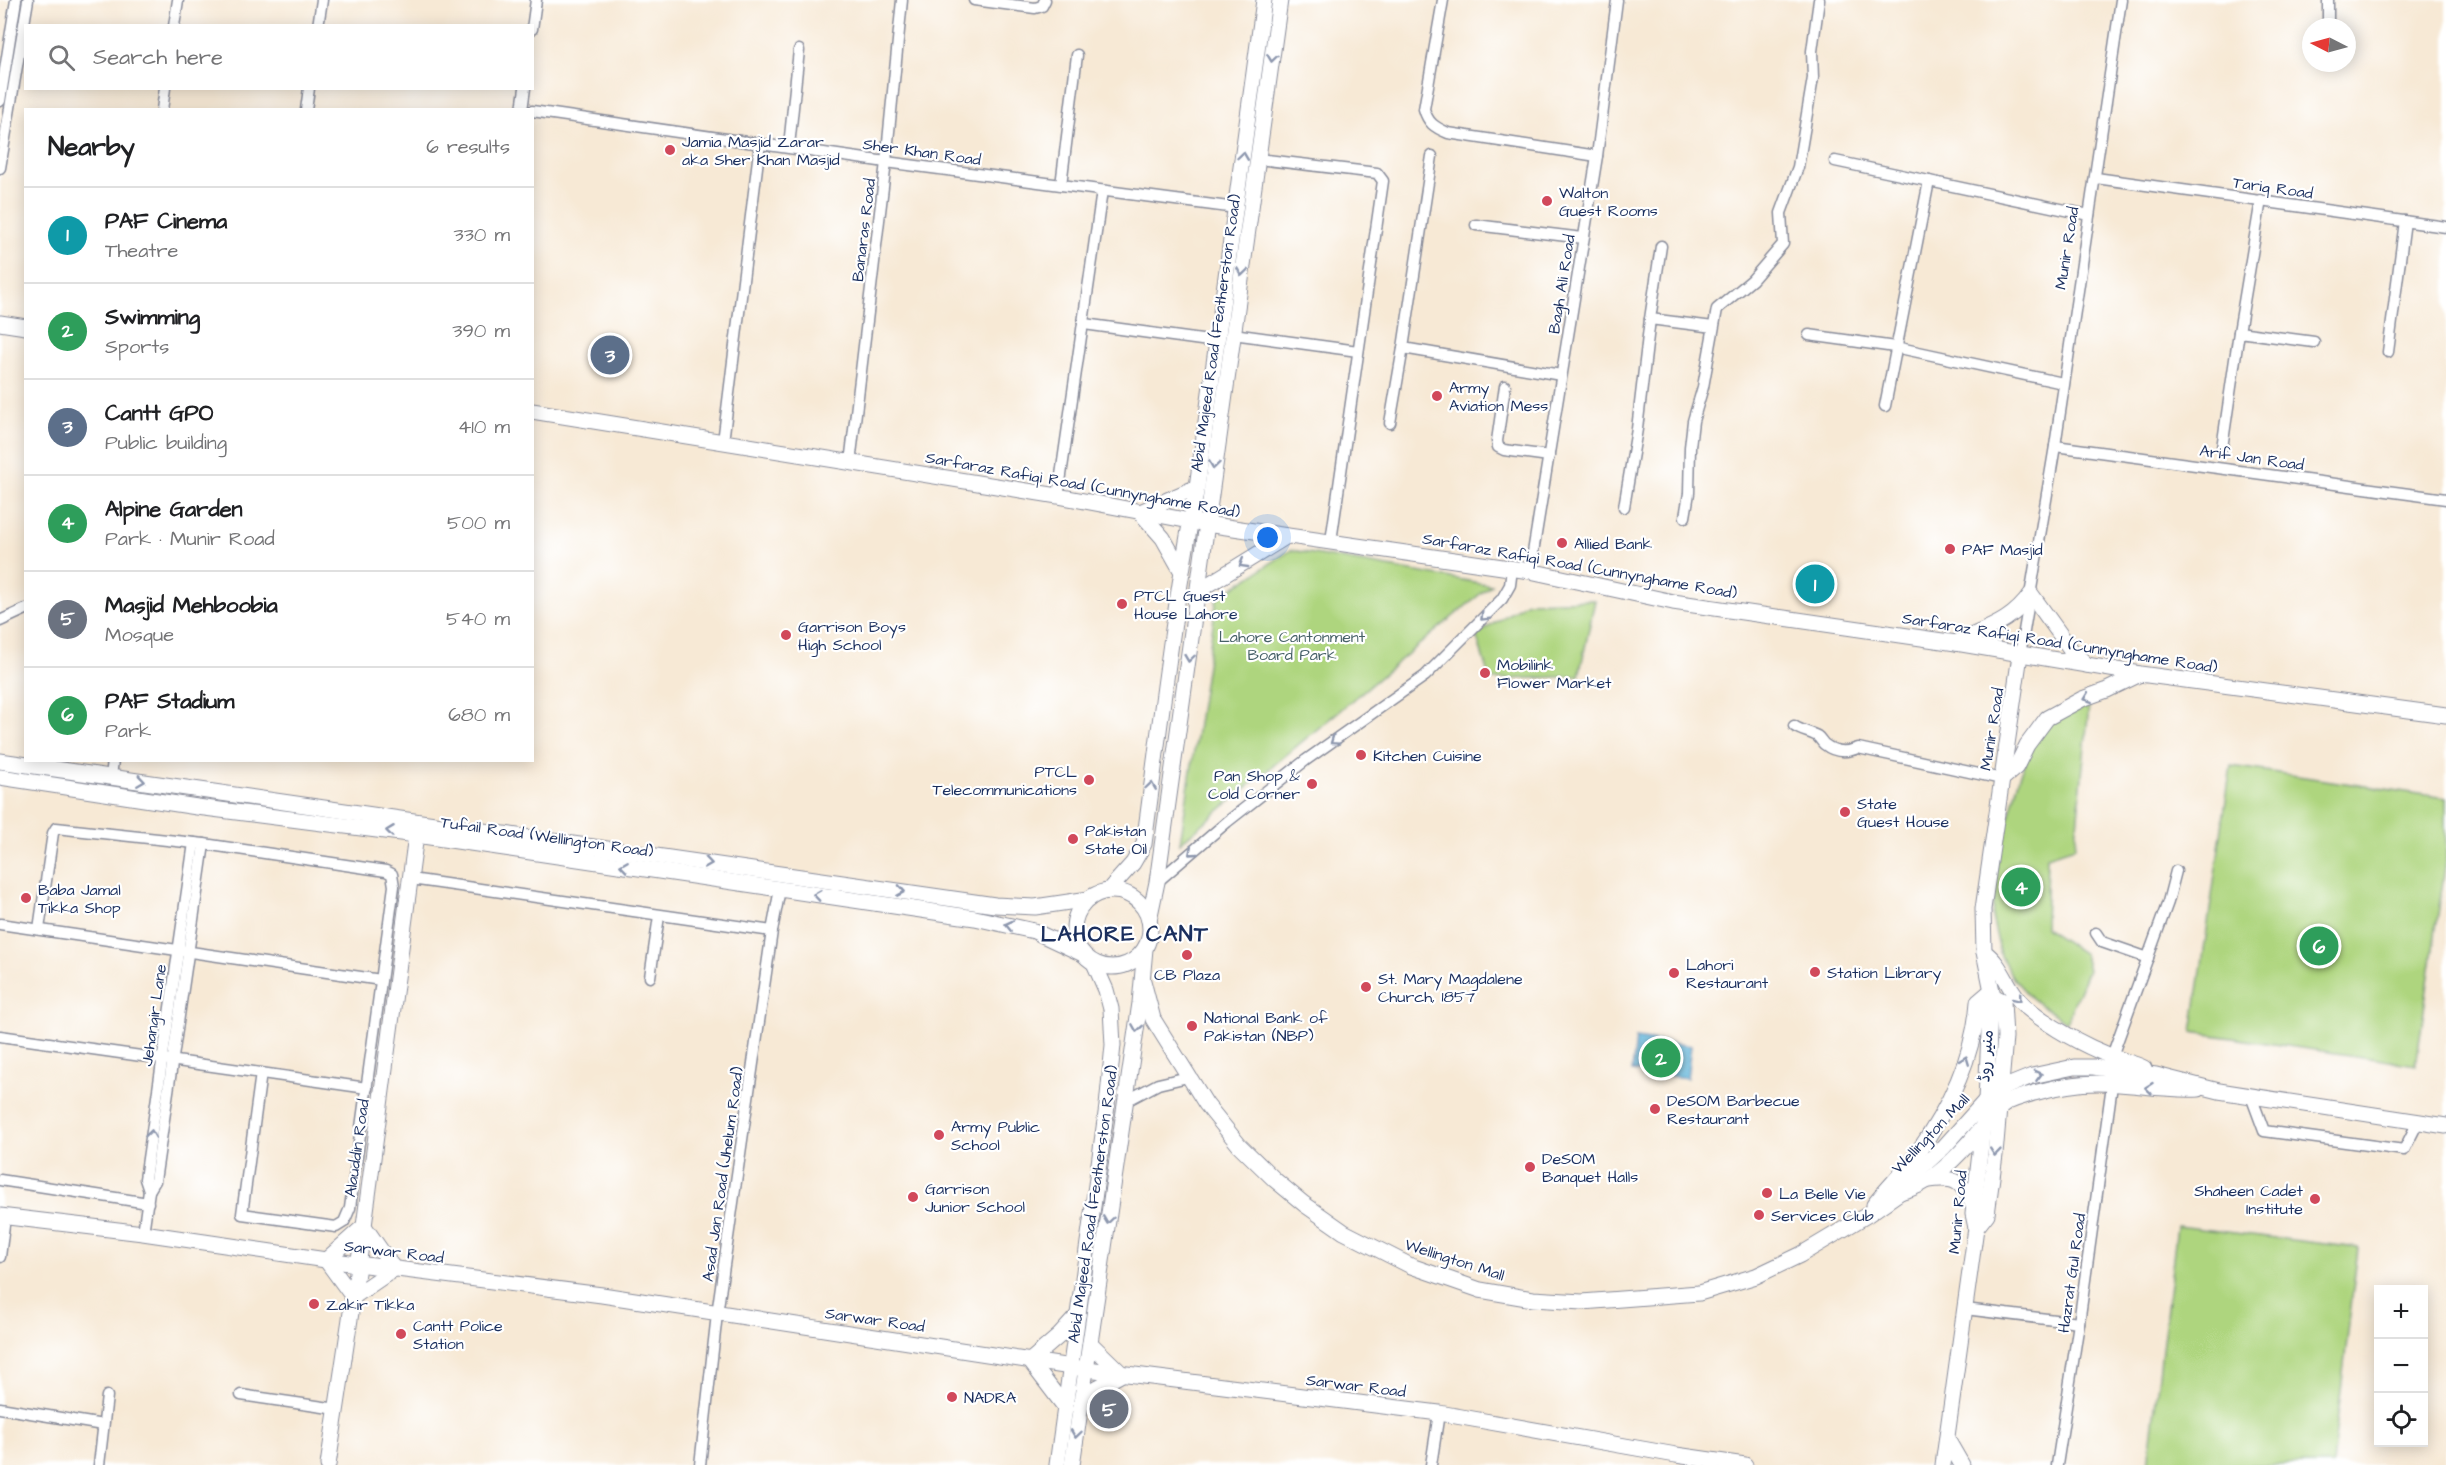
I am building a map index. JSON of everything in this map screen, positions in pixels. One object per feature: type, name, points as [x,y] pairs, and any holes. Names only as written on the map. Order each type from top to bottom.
[{"type":"street","points":[[0,100],[16,0]]},
{"type":"street","points":[[25,24],[28,0]]},
{"type":"street","points":[[174,24],[178,0]]},
{"type":"street","points":[[318,24],[322,0]]},
{"type":"street","points":[[533,24],[536,0]]},
{"type":"street","name":"Banaras Road","points":[[850,463],[886,162],[902,0]]},
{"type":"street","points":[[974,0],[1035,8],[1042,6],[1045,0]]},
{"type":"street","name":"Abid Majeed Road (Featherston Road)","points":[[1149,920],[1157,882],[1233,334],[1239,238],[1236,208],[1264,0]]},
{"type":"street","name":"Abid Majeed Road (Featherston Road)","points":[[1108,891],[1133,863],[1144,844],[1181,570],[1197,487],[1216,342],[1258,159],[1280,0]]},
{"type":"street","points":[[1443,0],[1424,109],[1427,120],[1448,133],[1596,156]]},
{"type":"street","points":[[1685,517],[1689,493],[1692,429],[1709,360],[1717,309],[1752,280],[1783,244],[1781,213],[1798,167],[1813,78],[1812,51],[1819,0]]},
{"type":"street","name":"Munir Road","points":[[1943,1465],[1976,1228],[1974,1207],[1986,1100],[1992,993],[1984,952],[1983,909],[2020,655],[2055,446],[2062,382],[2096,178],[2121,0]]},
{"type":"street","points":[[2328,0],[2328,18]]},
{"type":"street","name":"Bagh Ali Road","points":[[1530,571],[1596,156],[1614,2]]},
{"type":"street","points":[[0,168],[24,28]]},
{"type":"street","points":[[789,146],[800,51]]},
{"type":"street","points":[[1061,185],[1077,55]]},
{"type":"street","points":[[4,76],[17,78]]},
{"type":"street","points":[[162,108],[165,90]]},
{"type":"street","points":[[306,108],[309,90]]},
{"type":"street","points":[[523,108],[525,90]]},
{"type":"street","name":"Sher Khan Road","points":[[534,111],[789,146],[886,162],[1236,208]]},
{"type":"street","points":[[723,442],[760,143]]},
{"type":"street","points":[[1390,423],[1432,156]]},
{"type":"street","points":[[1258,159],[1377,172],[1382,176],[1383,181],[1330,541]]},
{"type":"street","points":[[1835,161],[2089,215]]},
{"type":"street","name":"Tariq Road","points":[[2096,178],[2446,227]]},
{"type":"street","points":[[1885,406],[1929,181]]},
{"type":"street","points":[[1058,496],[1102,191]]},
{"type":"street","points":[[2222,448],[2261,200]]},
{"type":"street","points":[[2388,352],[2405,221]]},
{"type":"street","points":[[1476,225],[1583,238]]},
{"type":"street","points":[[1624,507],[1637,429],[1661,246]]},
{"type":"street","points":[[1650,319],[1713,327]]},
{"type":"street","points":[[0,323],[24,327]]},
{"type":"street","points":[[1084,324],[1216,342]]},
{"type":"street","points":[[2239,332],[2314,342]]},
{"type":"street","points":[[1233,334],[1358,351]]},
{"type":"street","points":[[1809,335],[1895,347],[2062,382]]},
{"type":"street","points":[[1402,348],[1561,375]]},
{"type":"street","points":[[1505,386],[1498,447],[1504,450],[1549,456]]},
{"type":"street","name":"Sarfaraz Rafiqi Road (Cunnynghame Road)","points":[[534,411],[1058,496],[1287,537],[1330,541],[1530,571],[1673,602],[1956,643],[2140,674],[2446,715]]},
{"type":"street","name":"Arif Jan Road","points":[[2055,446],[2446,499]]},
{"type":"street","points":[[1181,570],[1163,538],[1140,512],[1197,487]]},
{"type":"street","points":[[1198,591],[1287,537]]},
{"type":"street","points":[[1157,882],[1227,822],[1306,760],[1425,676],[1502,600],[1510,585],[1512,568]]},
{"type":"street","points":[[1956,643],[2003,622],[2022,606],[2031,594],[2072,651],[2087,665]]},
{"type":"street","points":[[0,621],[24,610]]},
{"type":"street","points":[[1794,726],[1844,752],[1858,748],[2002,779],[2016,766],[2027,745],[2047,718],[2082,699],[2140,674]]},
{"type":"street","name":"Tufail Road (Wellington Road)","points":[[0,761],[995,905],[1035,907],[1089,899]]},
{"type":"street","points":[[111,777],[113,762]]},
{"type":"street","name":"Tufail Road (Wellington Road)","points":[[0,777],[197,807],[416,835],[1007,924],[1042,934],[1088,958]]},
{"type":"street","points":[[39,929],[53,833],[56,828],[199,843],[386,871],[392,874],[394,886],[348,1216],[336,1227],[242,1214],[261,1073]]},
{"type":"street","name":"Alauddin Road","points":[[328,1465],[364,1226],[416,835]]},
{"type":"street","name":"Jehangir Lane","points":[[143,1233],[149,1197],[155,1181],[167,1060],[199,843]]},
{"type":"street","points":[[2112,1056],[2148,958],[2176,871]]},
{"type":"street","points":[[411,879],[772,931]]},
{"type":"street","name":"Asad Jan Road (Jhelum Road)","points":[[700,1465],[717,1314],[780,889]]},
{"type":"street","points":[[1108,891],[1122,892],[1134,898],[1144,908],[1150,930],[1145,949],[1136,960],[1122,966],[1108,967],[1088,958],[1076,937],[1076,919],[1081,908],[1089,899],[1108,891]]},
{"type":"street","points":[[650,977],[659,916]]},
{"type":"street","points":[[0,924],[381,980]]},
{"type":"street","points":[[2096,933],[2102,942],[2148,958]]},
{"type":"street","name":"Abid Majeed Road (Featherston Road)","points":[[1057,1465],[1065,1407],[1090,1343],[1143,981],[1145,949]]},
{"type":"street","points":[[1984,952],[1993,958],[2000,973],[2023,1004],[2061,1031],[2112,1056],[2141,1066],[2156,1075]]},
{"type":"street","name":"Abid Majeed Road (Featherston Road)","points":[[1072,1465],[1082,1396],[1078,1315],[1107,1106],[1113,1045],[1111,1009],[1101,977],[1088,958]]},
{"type":"street","name":"Wellington Mall","points":[[1143,981],[1153,1019],[1206,1104],[1239,1145],[1304,1204],[1344,1232],[1385,1255],[1411,1266],[1480,1290],[1533,1299],[1582,1302],[1699,1293],[1756,1276],[1800,1255],[1867,1215],[1900,1192],[1914,1189],[1929,1180],[1970,1141],[1984,1123]]},
{"type":"street","points":[[1867,1215],[1885,1190],[1915,1156],[1934,1125],[1958,1079],[1969,1050],[1976,1025],[1978,1002],[1992,993]]},
{"type":"street","name":"منیر روڈ","points":[[1976,1228],[1987,1214],[2000,1108],[2006,1016],[2003,1001],[1992,993]]},
{"type":"street","points":[[0,1036],[367,1088]]},
{"type":"street","points":[[1986,1100],[2000,1089],[2032,1076],[2074,1067],[2094,1067],[2176,1078],[2208,1089],[2446,1126]]},
{"type":"street","points":[[1126,1101],[1158,1084],[1188,1077]]},
{"type":"street","points":[[1984,1123],[2000,1108],[2018,1098],[2070,1084],[2100,1083],[2172,1090],[2208,1089]]},
{"type":"street","name":"Hazrat Gul Road","points":[[2056,1465],[2079,1323],[2112,1085]]},
{"type":"street","points":[[2251,1096],[2264,1131],[2404,1150],[2418,1122]]},
{"type":"street","name":"Wellington Mall","points":[[1900,1192],[1904,1184],[1943,1148],[1986,1100]]},
{"type":"street","points":[[1929,1180],[1954,1179],[1963,1186],[1974,1207]]},
{"type":"street","points":[[0,1180],[149,1197]]},
{"type":"street","points":[[0,1257],[2,1216]]},
{"type":"street","name":"Sarwar Road","points":[[2,1216],[143,1233],[358,1265],[602,1295],[1122,1374],[1439,1413],[1676,1460],[1744,1465]]},
{"type":"street","points":[[364,1226],[394,1269],[353,1297],[326,1260],[364,1226]]},
{"type":"street","points":[[1965,1310],[2079,1323]]},
{"type":"street","points":[[1065,1407],[1030,1361],[1059,1336],[1078,1315]]},
{"type":"street","points":[[1082,1396],[1122,1374],[1090,1343]]},
{"type":"street","points":[[242,1395],[337,1409]]},
{"type":"street","points":[[99,1465],[107,1396]]},
{"type":"street","points":[[0,1408],[103,1425]]},
{"type":"street","points":[[1431,1465],[1439,1413]]},
{"type":"street","points":[[1929,1465],[1946,1443],[1962,1465]]},
{"type":"green space","name":"Lahore Cantonment Board Park","points":[[1291,550],[1491,585],[1180,843],[1217,598]]},
{"type":"green space","points":[[1595,600],[1579,676],[1490,680],[1476,635],[1527,602]]},
{"type":"green space","points":[[2089,705],[2075,847],[2047,856],[2045,928],[2084,954],[2088,970],[2066,1022],[2032,999],[2013,978],[2001,956],[1992,917],[1998,856],[2020,776],[2033,744],[2055,720]]},
{"type":"green space","points":[[2231,766],[2446,798],[2446,860],[2416,1065],[2192,1032]]},
{"type":"green space","points":[[2177,1226],[2358,1248],[2332,1465],[2148,1465]]},
{"type":"water","points":[[1636,1038],[1691,1046],[1687,1078],[1632,1071]]},
{"type":"place","name":"Jamia Masjid Zarar aka Sher Khan Masjid","points":[[670,150]]},
{"type":"place","name":"Walton Guest Rooms","points":[[1547,201]]},
{"type":"place","name":"Cantt GPO","points":[[610,355]]},
{"type":"place","name":"Army Aviation Mess","points":[[1437,396]]},
{"type":"place","name":"Allied Bank","points":[[1562,543]]},
{"type":"place","name":"PAF Masjid","points":[[1950,549]]},
{"type":"place","name":"PAF Cinema","points":[[1815,584]]},
{"type":"place","name":"PTCL Guest House Lahore","points":[[1122,604]]},
{"type":"place","name":"Garrison Boys High School","points":[[786,635]]},
{"type":"place","name":"Mobilink Flower Market","points":[[1485,673]]},
{"type":"place","name":"Kitchen Cuisine","points":[[1361,755]]},
{"type":"place","name":"PTCL Telecommunications","points":[[1089,780]]},
{"type":"place","name":"Pan Shop & Cold Corner","points":[[1312,784]]},
{"type":"place","name":"State Guest House","points":[[1845,812]]},
{"type":"place","name":"Pakistan State Oil","points":[[1073,839]]},
{"type":"place","name":"Alpine Garden","points":[[2021,887]]},
{"type":"place","name":"Baba Jamal Tikka Shop","points":[[26,898]]},
{"type":"place","name":"PAF Stadium","points":[[2319,946]]},
{"type":"place","name":"CB Plaza","points":[[1187,955]]},
{"type":"place","name":"Station Library","points":[[1815,972]]},
{"type":"place","name":"Lahori Restaurant","points":[[1674,973]]},
{"type":"place","name":"St. Mary Magdalene Church, 1857","points":[[1366,987]]},
{"type":"place","name":"National Bank of Pakistan (NBP)","points":[[1192,1026]]},
{"type":"place","name":"Swimming","points":[[1661,1058]]},
{"type":"place","name":"DeSOM Barbecue Restaurant","points":[[1655,1109]]},
{"type":"place","name":"Army Public School","points":[[939,1135]]},
{"type":"place","name":"DeSOM Banquet Halls","points":[[1530,1167]]},
{"type":"place","name":"La Belle Vie","points":[[1767,1193]]},
{"type":"place","name":"Garrison Junior School","points":[[913,1197]]},
{"type":"place","name":"Shaheen Cadet Institute","points":[[2315,1199]]},
{"type":"place","name":"Services Club","points":[[1759,1215]]},
{"type":"place","name":"Zakir Tikka","points":[[314,1304]]},
{"type":"place","name":"Cantt Police Station","points":[[401,1334]]},
{"type":"place","name":"NADRA","points":[[952,1397]]},
{"type":"place","name":"Masjid Mehboobia","points":[[1109,1409]]},
{"type":"district","name":"LAHORE CANT","points":[[1125,933]]}]
